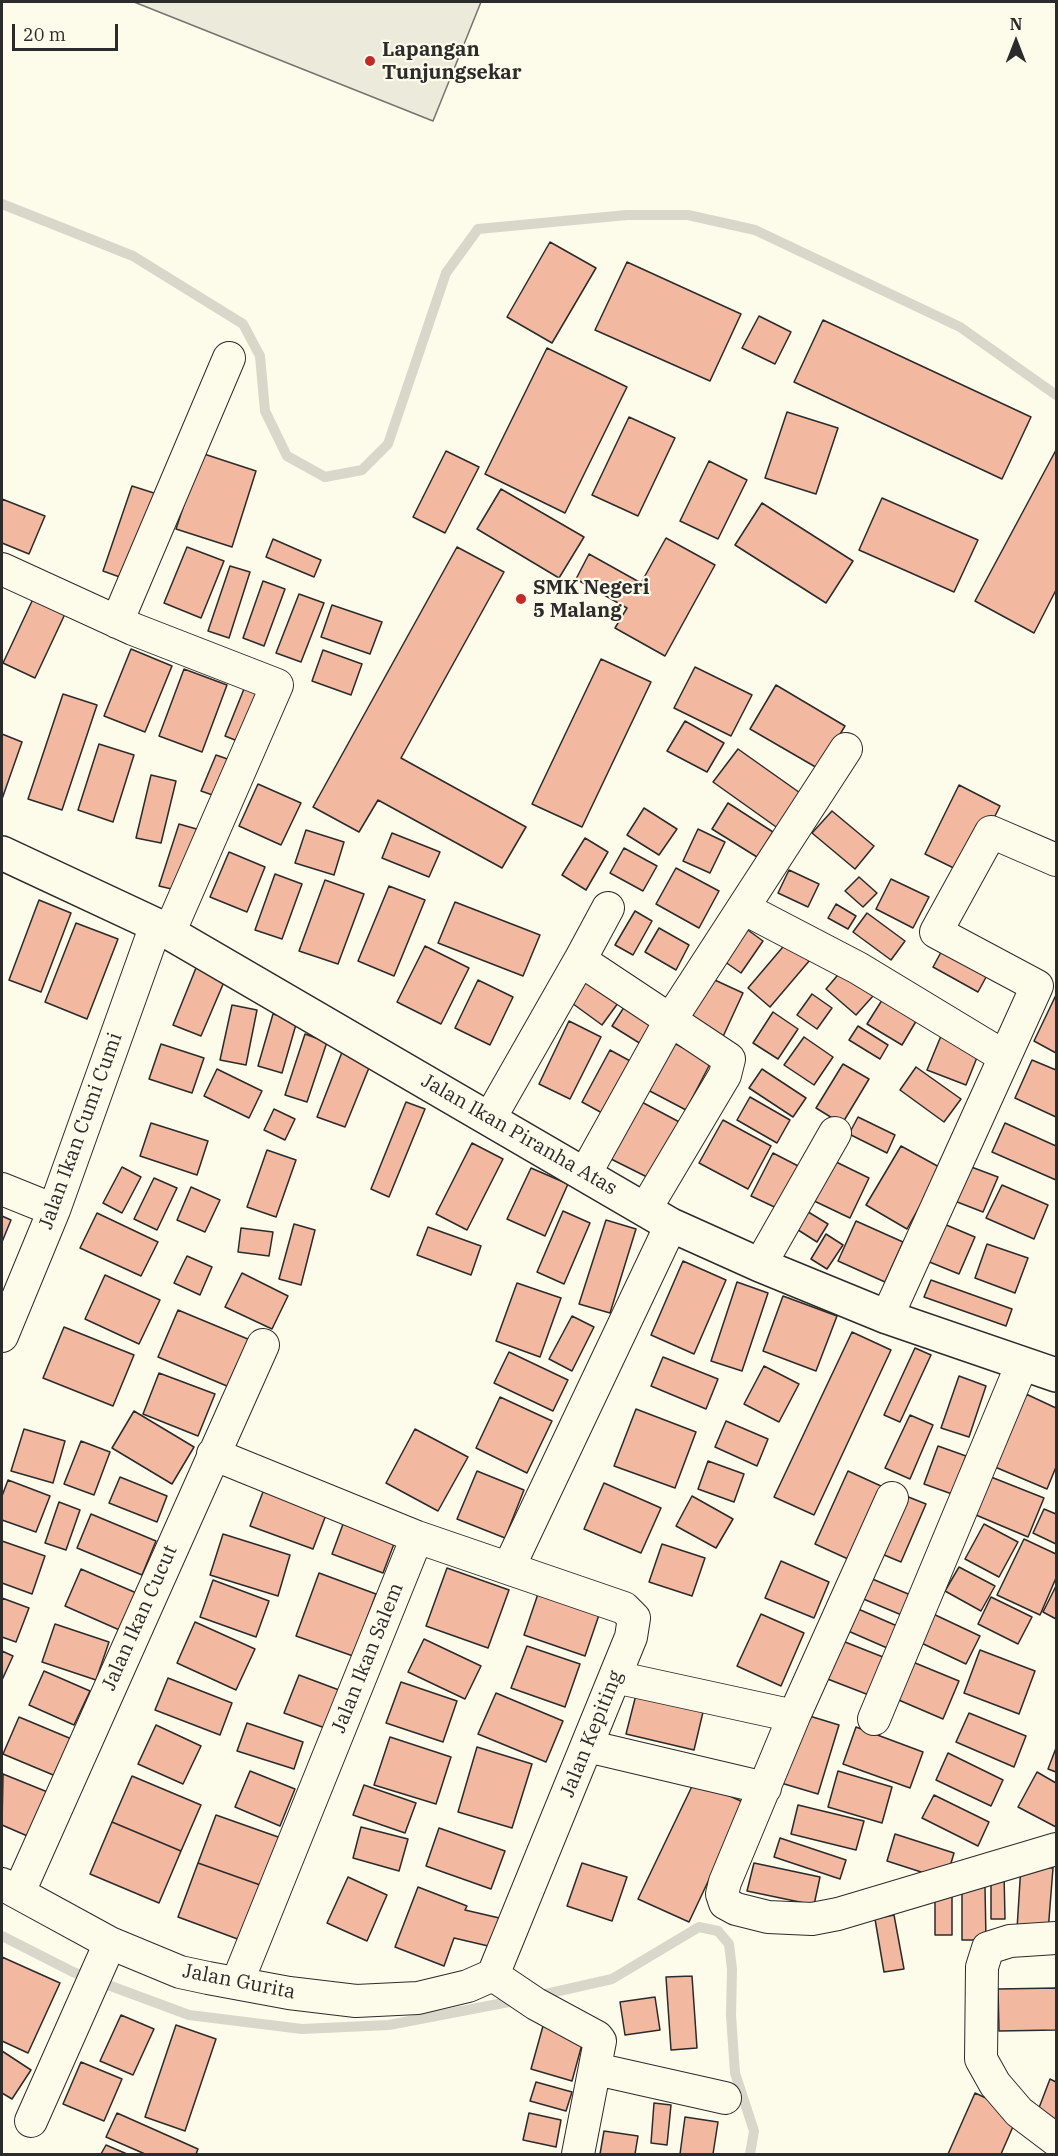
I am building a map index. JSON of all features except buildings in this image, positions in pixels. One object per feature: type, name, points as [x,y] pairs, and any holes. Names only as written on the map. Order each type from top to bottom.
[{"type":"street","points":[[2,569],[117,622],[229,358]]},
{"type":"street","name":"Jalan Ikan Cumi Cumi","points":[[2,1336],[54,1210],[163,929],[277,685],[117,622]]},
{"type":"street","points":[[585,1174],[671,1019],[745,909],[846,749]]},
{"type":"street","points":[[887,1317],[1037,986],[936,932],[991,832],[1056,860]]},
{"type":"street","name":"Jalan Ikan Piranha Atas","points":[[2,853],[163,929],[658,1217],[760,1265],[887,1317],[1056,1375]]},
{"type":"street","points":[[490,1118],[608,908]]},
{"type":"street","points":[[745,909],[858,968],[1005,1057]]},
{"type":"street","points":[[508,1567],[658,1217],[729,1063],[726,1056],[580,960]]},
{"type":"street","points":[[760,1265],[835,1133]]},
{"type":"street","points":[[2,1189],[54,1210]]},
{"type":"street","name":"Jalan Ikan Cucut","points":[[10,1888],[263,1345]]},
{"type":"street","points":[[874,1719],[1022,1364]]},
{"type":"street","points":[[213,1454],[417,1537]]},
{"type":"street","points":[[892,1498],[794,1716],[722,1894],[725,1903],[768,1917],[812,1919],[838,1914],[1056,1849]]},
{"type":"street","name":"Jalan Kepiting","points":[[417,1537],[624,1608],[631,1614],[635,1628],[497,1978]]},
{"type":"street","name":"Jalan Ikan Salem","points":[[237,1983],[417,1537]]},
{"type":"street","points":[[615,1677],[794,1716]]},
{"type":"street","points":[[587,1746],[765,1788]]},
{"type":"street","name":"Jalan Gurita","points":[[10,1888],[106,1951],[180,1971],[289,1993],[356,2001],[418,1998],[497,1978]]},
{"type":"street","points":[[1056,1938],[1010,1941],[988,1948],[982,1967],[981,2059],[995,2084],[1019,2112],[1056,2140]]},
{"type":"street","points":[[31,2121],[84,1996],[106,1951]]},
{"type":"street","points":[[497,1978],[536,2004],[599,2039],[601,2047],[578,2154]]},
{"type":"street","points":[[596,2069],[725,2098]]},
{"type":"shaded area","name":"Lapangan Tunjungsekar","points":[[134,2],[481,2],[433,121]]},
{"type":"waterway","points":[[2,204],[133,256],[243,324],[260,356],[265,411],[287,456],[325,477],[362,470],[388,444],[446,273],[478,229],[627,215],[688,215],[755,230],[960,327],[1056,395]]},
{"type":"waterway","points":[[537,1996],[612,1979],[699,1927],[718,1931],[729,1944],[732,1969],[731,2015],[735,2073],[754,2131],[750,2154]]},
{"type":"waterway","points":[[2,1936],[73,1972],[189,2015],[302,2029],[389,2025],[519,2000]]},
{"type":"place","name":"Lapangan Tunjungsekar","points":[[370,61]]},
{"type":"place","name":"SMK Negeri 5 Malang","points":[[521,599]]}]
